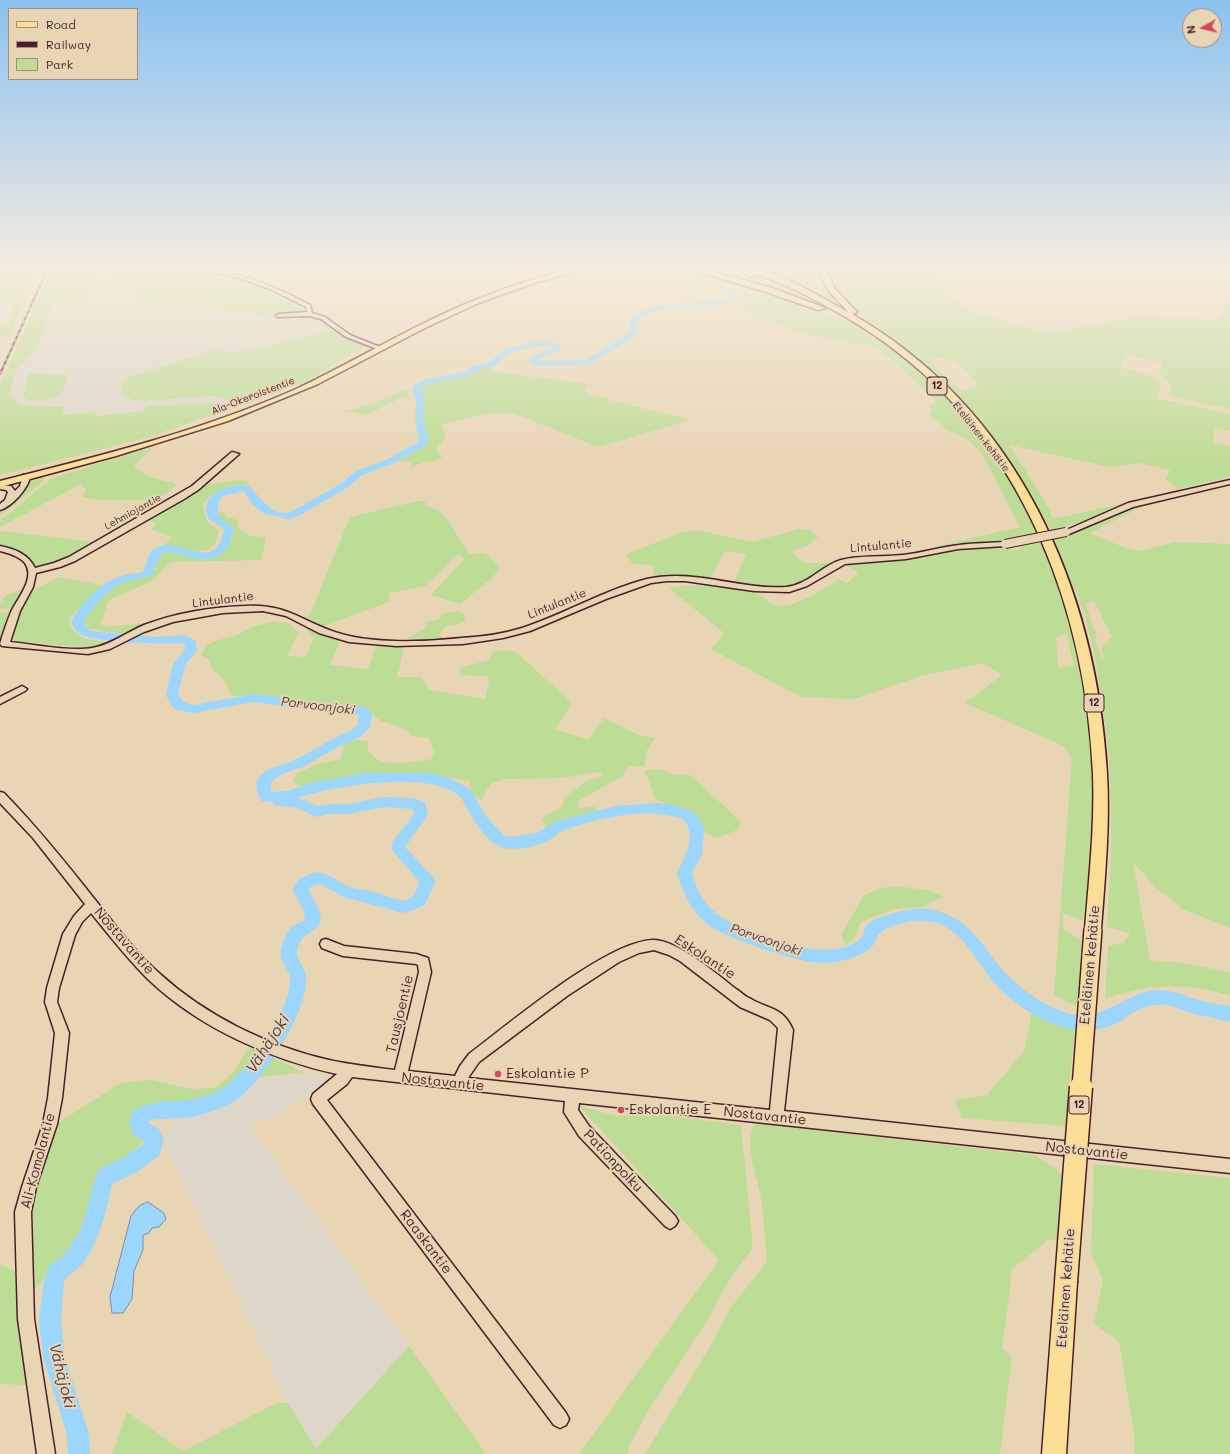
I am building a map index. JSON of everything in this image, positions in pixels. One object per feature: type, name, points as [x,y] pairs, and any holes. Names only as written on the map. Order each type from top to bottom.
[{"type":"highway","points":[[869,334],[915,364]]},
{"type":"highway","name":"Eteläinen kehätie","points":[[874,334],[915,364]]},
{"type":"highway","name":"Eteläinen kehätie","points":[[877,334],[915,364],[959,409],[1021,489],[1042,529],[1063,577],[1082,640],[1090,679],[1096,723],[1100,773],[1100,833],[1054,1454]]},
{"type":"highway","points":[[880,334],[915,364]]},
{"type":"main road","name":"Ala-Okeroistentie","points":[[0,484],[138,448],[236,415],[312,384],[410,334]]},
{"type":"street","points":[[346,334],[355,340],[382,348]]},
{"type":"street","name":"Lehmiojantie","points":[[32,571],[57,566],[72,559],[181,497],[195,488],[235,454]]},
{"type":"street","points":[[0,508],[26,482],[26,477]]},
{"type":"street","points":[[7,501],[16,480]]},
{"type":"street","name":"Lintulantie","points":[[32,571],[29,589],[17,611],[2,646],[86,652],[96,651],[166,621],[247,607],[275,608],[296,616],[321,631],[349,639],[419,643],[449,642],[504,635],[527,629],[651,581],[677,579],[703,580],[763,590],[790,589],[810,583],[834,565],[843,562],[906,557],[958,547],[1005,544],[1044,538],[1066,532],[1131,505],[1230,482]]},
{"type":"street","points":[[0,488],[8,488],[12,492]]},
{"type":"street","points":[[0,548],[20,556],[28,563],[32,571]]},
{"type":"street","points":[[0,701],[22,689]]},
{"type":"street","name":"Nostavantie","points":[[0,796],[25,820],[139,961],[177,996],[204,1015],[234,1032],[306,1060],[349,1070],[400,1077],[1230,1166]]},
{"type":"street","name":"Ali-Komolantie","points":[[46,1454],[26,1319],[23,1212],[29,1187],[50,1124],[55,1098],[62,1033],[51,1002],[52,988],[68,934],[78,919],[92,904]]},
{"type":"street","name":"Tausjoentie","points":[[326,944],[343,951],[416,959],[424,962],[426,972],[400,1077]]},
{"type":"street","name":"Eskolantie","points":[[459,1083],[465,1070],[474,1058],[576,982],[602,965],[640,946],[654,945],[678,955],[745,1002],[778,1016],[784,1023],[786,1030],[776,1117]]},
{"type":"street","name":"Raaskantie","points":[[349,1070],[342,1079],[318,1099],[560,1419]]},
{"type":"street","name":"Pationpolku","points":[[573,1095],[571,1112],[584,1130],[670,1221]]},
{"type":"shaded area","points":[[43,334],[315,334],[281,341],[282,343],[250,351],[235,353],[214,350],[174,362],[125,378],[120,393],[133,400],[164,400],[214,396],[242,405],[215,416],[214,414],[221,405],[208,403],[146,406],[144,411],[96,416],[94,412],[63,415],[63,407],[28,406],[17,404],[8,396],[17,369],[38,348]]},
{"type":"shaded area","points":[[304,1072],[330,1077],[280,1115],[252,1123],[254,1132],[409,1346],[316,1449],[288,1403],[163,1140],[174,1117],[235,1098],[250,1078]]},
{"type":"green space","points":[[0,334],[10,334],[9,336],[0,337]]},
{"type":"green space","points":[[23,334],[43,334],[38,348],[17,369],[8,396],[21,403],[41,407],[63,407],[63,415],[94,412],[96,416],[144,411],[146,406],[208,403],[221,405],[214,414],[149,437],[0,475],[0,385]]},
{"type":"green space","points":[[315,334],[341,334],[365,346],[340,360],[317,376],[243,406],[215,396],[144,401],[133,400],[120,394],[125,378],[214,350],[235,353],[282,343],[281,341]]},
{"type":"green space","points":[[803,334],[868,334],[908,363],[935,387],[985,444],[1006,474],[1024,504],[1038,534],[1010,540],[934,547],[1020,527],[985,459],[977,448],[967,439],[947,430],[929,414],[932,410],[929,405],[937,403],[899,366],[875,346]]},
{"type":"green space","points":[[886,334],[1230,334],[1230,409],[1169,396],[1171,384],[1158,373],[1163,363],[1125,354],[1121,367],[1152,376],[1161,383],[1157,398],[1230,414],[1230,431],[1214,427],[1214,442],[1230,446],[1230,477],[1178,489],[1166,480],[1170,470],[1141,463],[1110,467],[1009,445],[1046,503],[1053,519],[1125,503],[1086,520],[1051,531],[1011,465],[980,424],[946,386]],"holes":[[[926,356],[956,361],[979,385],[961,391]]]},
{"type":"green space","points":[[501,363],[492,367],[491,371],[596,385],[588,385],[584,391],[591,395],[609,398],[608,400],[691,420],[598,447],[513,413],[491,413],[441,425],[446,437],[436,449],[442,458],[435,461],[421,463],[412,468],[411,462],[399,461],[425,444],[427,439],[422,419],[421,389],[431,383],[468,375],[478,369]]},
{"type":"green space","points":[[28,373],[68,376],[61,395],[47,400],[36,401],[23,397]]},
{"type":"green space","points":[[407,389],[408,398],[403,397],[365,416],[355,412],[340,413],[372,403]]},
{"type":"green space","points":[[150,448],[154,449],[141,458],[134,466],[149,476],[177,484],[163,496],[144,500],[109,500],[82,497],[86,490],[81,484],[0,527],[0,521],[52,478]]},
{"type":"green space","points":[[42,476],[44,481],[0,516],[0,512],[29,482]]},
{"type":"green space","points":[[242,480],[249,482],[246,486],[227,489],[216,493],[202,505],[208,523],[219,530],[212,547],[206,550],[198,551],[163,547],[172,537],[151,529],[156,524],[146,519],[202,485]]},
{"type":"green space","points":[[419,501],[427,501],[424,504],[427,507],[437,509],[447,519],[469,554],[485,553],[500,567],[493,577],[460,604],[431,595],[464,559],[459,554],[425,586],[389,593],[389,602],[323,626],[305,616],[310,615],[350,517]]},
{"type":"green space","points":[[1140,505],[1143,506],[1090,533],[1123,547],[1139,551],[1176,542],[1230,544],[1230,928],[1183,909],[1157,889],[1133,862],[1150,961],[1177,962],[1230,972],[1230,996],[1199,988],[1167,987],[1135,990],[1105,999],[1108,946],[1124,943],[1130,933],[1107,927],[1111,857],[1111,802],[1109,755],[1103,709],[1095,658],[1085,615],[1053,539],[1113,514]],"holes":[[[1094,601],[1112,637],[1101,648],[1104,658],[1102,658],[1095,640],[1097,633],[1093,628],[1086,604]]]},
{"type":"green space","points":[[222,511],[225,513],[226,517],[237,520],[239,529],[249,536],[264,537],[266,540],[261,560],[171,562],[151,581],[108,601],[101,624],[106,627],[145,623],[125,634],[89,629],[82,620],[100,598],[117,584],[148,575],[156,569],[157,556],[165,551],[191,557],[220,555],[232,540],[232,528],[216,515]]},
{"type":"green space","points":[[799,529],[810,530],[818,537],[809,545],[791,552],[805,563],[829,563],[812,578],[794,586],[764,588],[734,583],[746,554],[725,551],[710,579],[653,576],[654,566],[632,563],[626,554],[681,533],[696,530],[752,542]]},
{"type":"green space","points":[[0,531],[95,542],[56,564],[37,569],[30,560],[16,551],[0,545]]},
{"type":"green space","points":[[1043,542],[1073,628],[1080,658],[1088,707],[1092,757],[1092,833],[1089,882],[1083,921],[1063,913],[1063,929],[1082,941],[1077,1007],[1054,995],[1072,759],[1064,746],[965,703],[1002,675],[983,663],[921,676],[854,699],[801,697],[711,649],[724,633],[669,588],[712,586],[730,588],[755,593],[771,603],[781,606],[803,600],[839,579],[847,583],[859,573],[846,565],[902,560],[974,548],[1003,548],[1018,551],[1022,546]],"holes":[[[1066,633],[1074,665],[1058,668],[1056,638]]]},
{"type":"green space","points":[[59,577],[105,586],[71,616],[69,623],[80,636],[107,642],[92,648],[15,641],[12,633],[32,591]]},
{"type":"green space","points":[[24,589],[14,608],[0,609],[0,603],[7,595]]},
{"type":"green space","points":[[458,611],[464,614],[465,620],[457,625],[445,627],[439,635],[444,638],[443,640],[408,638],[425,629],[426,622],[439,619],[442,614]]},
{"type":"green space","points":[[12,612],[0,641],[0,613]]},
{"type":"green space","points":[[273,622],[288,623],[299,632],[287,656],[306,657],[314,639],[307,630],[309,628],[322,635],[340,641],[330,665],[368,669],[376,646],[404,647],[397,677],[422,677],[428,690],[485,699],[489,682],[487,676],[460,675],[460,668],[489,660],[492,652],[503,650],[516,652],[572,703],[555,730],[588,739],[604,718],[639,735],[655,738],[647,750],[644,767],[630,766],[621,777],[578,801],[578,808],[595,807],[600,812],[579,817],[566,817],[546,829],[542,818],[563,806],[564,799],[586,781],[602,777],[603,774],[598,772],[562,778],[506,779],[491,783],[481,800],[475,797],[472,793],[470,781],[435,775],[380,773],[353,776],[302,787],[293,782],[297,773],[318,764],[341,759],[344,743],[356,740],[368,741],[368,751],[380,762],[405,763],[432,759],[435,752],[429,738],[412,736],[405,729],[381,721],[364,708],[252,695],[232,696],[223,678],[211,668],[209,660],[201,655],[206,646],[215,641],[238,635],[251,627]]},
{"type":"green space","points":[[659,769],[672,774],[690,775],[741,822],[737,830],[717,838],[704,832],[697,819],[682,808],[656,800],[645,771]]},
{"type":"green space","points":[[895,886],[928,890],[943,897],[923,907],[893,909],[861,922],[854,939],[846,945],[841,935],[864,895],[882,888]]},
{"type":"green space","points":[[1032,1011],[1052,1022],[1075,1028],[1065,1126],[962,1118],[955,1100],[987,1095],[1024,1051]]},
{"type":"green space","points":[[249,1047],[304,1072],[238,1080],[226,1086],[219,1093],[190,1102],[142,1111],[134,1122],[139,1131],[147,1139],[101,1177],[91,1198],[74,1248],[58,1262],[31,1294],[30,1208],[33,1186],[53,1126],[121,1083],[151,1080],[192,1089],[214,1088],[232,1074]]},
{"type":"green space","points":[[579,1106],[617,1116],[655,1114],[741,1125],[752,1249],[730,1278],[707,1321],[648,1411],[629,1447],[627,1454],[579,1454],[719,1260]]},
{"type":"green space","points":[[761,1124],[1035,1155],[1063,1174],[1057,1241],[1049,1239],[1011,1270],[1010,1290],[1002,1349],[1012,1357],[1000,1454],[645,1454],[708,1350],[730,1309],[767,1261],[760,1193],[750,1149],[751,1132],[754,1125]]},
{"type":"green space","points":[[1094,1164],[1230,1178],[1230,1454],[1134,1454],[1135,1440],[1119,1341],[1094,1324],[1103,1280],[1091,1254]]},
{"type":"green space","points":[[0,1264],[14,1270],[20,1298],[27,1385],[0,1384]]},
{"type":"green space","points":[[409,1346],[486,1454],[112,1454],[127,1412],[183,1451],[277,1403],[288,1403],[316,1449]]},
{"type":"water","points":[[148,1202],[164,1213],[166,1219],[159,1227],[152,1228],[149,1233],[143,1235],[143,1250],[134,1271],[132,1299],[123,1313],[112,1313],[110,1297],[131,1216],[139,1206]]},
{"type":"waterway","name":"Porvoonjoki","points":[[633,334],[587,362],[536,364],[534,361],[535,357],[558,349],[557,346],[549,344],[528,346],[509,351],[501,355],[494,363],[476,368],[465,374],[430,381],[418,386],[416,389],[420,400],[419,419],[424,440],[422,444],[391,461],[359,473],[345,485],[295,514],[288,516],[267,511],[256,502],[246,488],[224,491],[216,497],[212,508],[213,517],[229,528],[226,542],[219,551],[215,554],[202,556],[172,549],[162,549],[158,551],[147,574],[119,580],[108,587],[96,598],[77,621],[80,628],[90,634],[156,641],[184,639],[191,643],[191,651],[179,664],[172,695],[175,702],[181,707],[194,709],[253,698],[362,711],[366,714],[364,727],[355,734],[333,744],[298,764],[279,770],[264,780],[264,792],[266,797],[287,796],[311,788],[366,778],[431,778],[447,783],[465,793],[483,823],[501,841],[511,843],[541,838],[561,825],[616,811],[656,808],[669,809],[688,815],[695,823],[697,830],[695,855],[684,873],[689,888],[696,901],[705,913],[717,923],[743,934],[788,950],[814,956],[839,955],[852,951],[865,944],[872,930],[876,927],[908,916],[927,914],[942,918],[955,925],[967,936],[1008,986],[1036,1006],[1061,1019],[1084,1023],[1092,1022],[1108,1018],[1137,1002],[1160,997],[1174,999],[1197,1007],[1230,1014]]},
{"type":"waterway","name":"Vähäjoki","points":[[79,1454],[77,1431],[54,1357],[50,1320],[54,1281],[57,1272],[71,1263],[88,1236],[94,1222],[104,1179],[110,1174],[130,1165],[152,1149],[155,1140],[152,1135],[141,1129],[138,1122],[139,1117],[149,1112],[186,1109],[221,1099],[240,1085],[271,1045],[288,1015],[297,990],[298,971],[291,962],[289,956],[293,940],[298,931],[310,925],[313,921],[313,914],[301,891],[302,886],[305,883],[313,879],[322,878],[348,893],[371,897],[388,904],[403,907],[415,904],[423,895],[427,880],[414,864],[398,849],[398,845],[421,815],[420,806],[412,803],[384,802],[348,809],[329,809],[317,812],[300,803],[280,801]]},
{"type":"railway","points":[[0,374],[18,334]]},
{"type":"place","name":"Eskolantie P","points":[[498,1074]]},
{"type":"place","name":"Eskolantie E","points":[[621,1110]]}]
